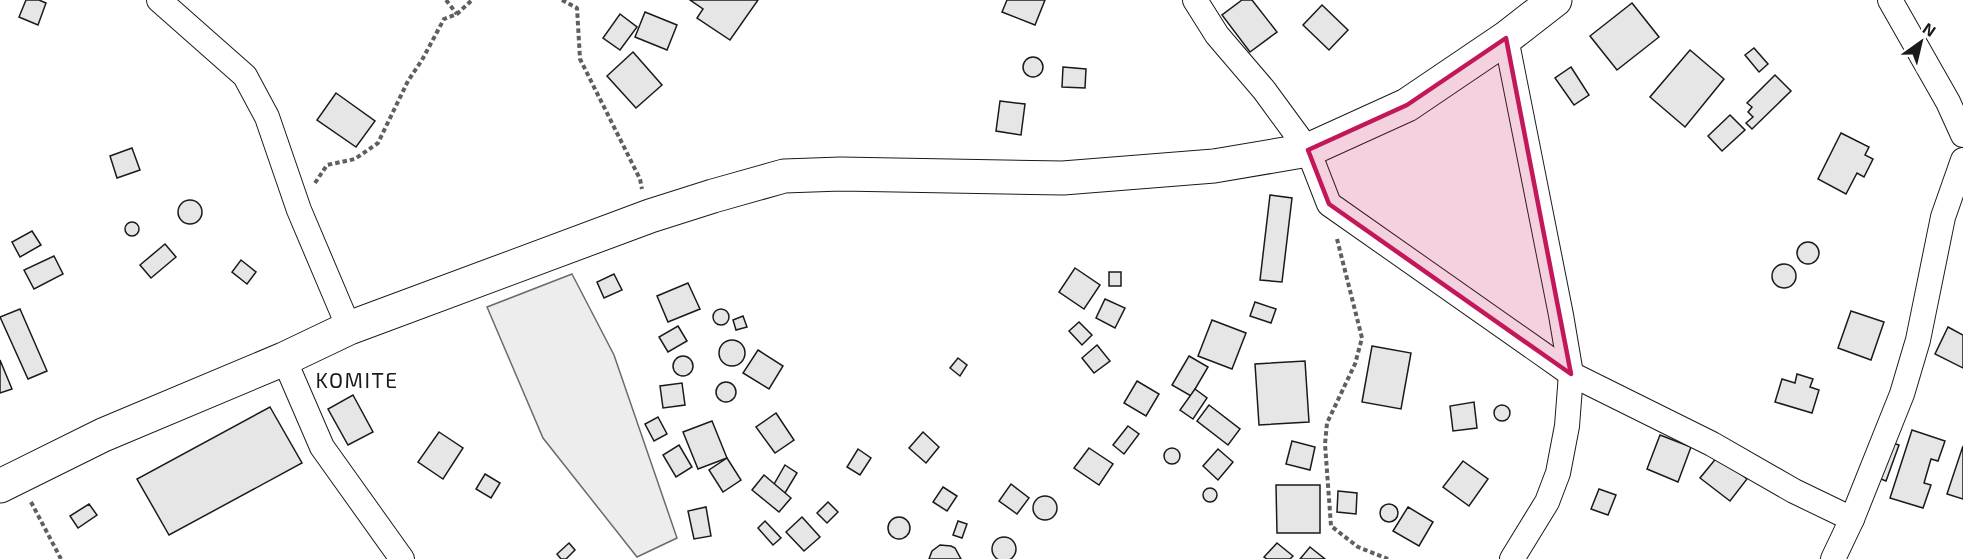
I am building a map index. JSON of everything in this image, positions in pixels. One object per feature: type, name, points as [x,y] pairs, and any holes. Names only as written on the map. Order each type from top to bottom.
[{"type":"street","points":[[159,0],[245,76],[267,117],[299,210],[350,328]]},
{"type":"street","points":[[1195,0],[1217,35],[1264,90],[1308,150],[1329,204],[1570,374],[1712,444],[1794,491],[1852,519]]},
{"type":"street","points":[[9,482],[103,435],[284,359],[350,328],[650,216],[784,176],[841,174],[1063,178],[1214,166],[1308,150],[1407,105],[1506,38],[1555,0]]},
{"type":"street","points":[[1890,0],[1948,102],[1963,135]]},
{"type":"street","points":[[1506,38],[1561,315],[1570,374],[1567,426],[1558,473],[1547,502],[1512,559]]},
{"type":"street","points":[[1833,559],[1852,519],[1902,394],[1918,340],[1943,217],[1963,160]]},
{"type":"street","points":[[284,359],[322,447],[402,559]]},
{"type":"path","points":[[446,0],[457,14]]},
{"type":"path","points":[[299,210],[327,165],[355,159],[378,143],[408,81],[444,19],[457,14],[472,0]]},
{"type":"path","points":[[562,0],[577,8],[580,58],[640,179],[650,216]]},
{"type":"path","points":[[1329,204],[1362,338],[1355,364],[1327,423],[1325,444],[1331,526],[1358,547],[1388,559]]},
{"type":"path","points":[[9,482],[61,559]]},
{"type":"highlighted area","points":[[1506,38],[1571,374],[1329,204],[1308,150],[1407,105]]},
{"type":"shaded area","points":[[572,274],[614,355],[677,538],[637,557],[543,438],[487,307]]},
{"type":"building","points":[[26,0],[39,0],[46,3],[38,25],[19,17]]},
{"type":"building","points":[[690,0],[758,0],[730,40],[697,18],[703,9]]},
{"type":"building","points":[[1007,0],[1045,0],[1035,25],[1002,12]]},
{"type":"building","points":[[1242,0],[1252,0],[1277,32],[1250,52],[1222,15]]},
{"type":"building","points":[[1632,3],[1659,37],[1617,70],[1590,36]]},
{"type":"building","points":[[1322,5],[1348,30],[1329,50],[1303,25]]},
{"type":"building","points":[[645,12],[677,25],[667,50],[635,37]]},
{"type":"building","points":[[620,14],[637,27],[620,50],[603,38]]},
{"type":"building","points":[[1754,48],[1768,64],[1759,72],[1745,55]]},
{"type":"building","points":[[1690,50],[1724,79],[1685,127],[1650,97]]},
{"type":"building","points":[[633,52],[662,85],[636,108],[607,76]]},
{"type":"building","points":[[1029,57],[1037,57],[1043,63],[1043,71],[1037,77],[1029,77],[1023,71],[1023,63]]},
{"type":"building","points":[[1063,67],[1086,69],[1085,88],[1062,87]]},
{"type":"building","points":[[1571,67],[1589,95],[1574,105],[1555,78]]},
{"type":"building","points":[[1775,75],[1791,91],[1752,129],[1746,123],[1753,117],[1748,112],[1752,107],[1747,103]]},
{"type":"building","points":[[336,93],[375,121],[356,147],[317,120]]},
{"type":"building","points":[[1000,101],[1025,104],[1021,135],[996,131]]},
{"type":"building","points":[[1730,115],[1745,130],[1722,151],[1708,136]]},
{"type":"building","points":[[1841,133],[1869,147],[1865,155],[1873,159],[1864,177],[1857,173],[1846,194],[1818,179]]},
{"type":"building","points":[[132,148],[140,170],[117,178],[110,156]]},
{"type":"building","points":[[1270,195],[1292,198],[1282,282],[1260,280]]},
{"type":"building","points":[[190,200],[199,203],[202,212],[199,221],[190,224],[181,221],[178,212],[181,203]]},
{"type":"building","points":[[129,222],[135,222],[139,229],[135,236],[129,236],[125,232],[125,226]]},
{"type":"building","points":[[32,231],[41,245],[20,257],[12,242]]},
{"type":"building","points":[[1808,242],[1818,249],[1819,253],[1812,263],[1808,264],[1798,257],[1797,253],[1804,243]]},
{"type":"building","points":[[165,244],[176,257],[151,278],[140,265]]},
{"type":"building","points":[[54,256],[63,274],[34,289],[24,270]]},
{"type":"building","points":[[241,260],[256,272],[247,284],[232,272]]},
{"type":"building","points":[[1784,264],[1789,265],[1795,271],[1795,281],[1789,287],[1784,288],[1779,287],[1773,281],[1772,276],[1773,271],[1779,265]]},
{"type":"building","points":[[1075,268],[1100,285],[1084,309],[1059,292]]},
{"type":"building","points":[[1109,272],[1121,272],[1121,286],[1109,286]]},
{"type":"building","points":[[614,274],[622,290],[604,298],[597,282]]},
{"type":"building","points":[[688,283],[700,309],[668,322],[657,296]]},
{"type":"building","points":[[1105,299],[1125,308],[1115,328],[1096,318]]},
{"type":"building","points":[[1255,302],[1276,309],[1271,323],[1250,316]]},
{"type":"building","points":[[20,309],[47,371],[28,379],[0,317]]},
{"type":"building","points":[[718,309],[724,309],[729,317],[727,323],[718,325],[713,320],[713,314]]},
{"type":"building","points":[[1851,311],[1884,322],[1871,360],[1838,348]]},
{"type":"building","points":[[743,316],[747,327],[736,330],[733,320]]},
{"type":"building","points":[[1212,320],[1246,333],[1232,369],[1198,356]]},
{"type":"building","points":[[1079,322],[1092,335],[1082,345],[1069,331]]},
{"type":"building","points":[[678,326],[687,341],[668,352],[659,337]]},
{"type":"building","points":[[1948,327],[1963,335],[1963,368],[1935,354]]},
{"type":"building","points":[[732,340],[741,344],[745,353],[741,362],[732,366],[723,362],[719,353],[723,344]]},
{"type":"building","points":[[1097,345],[1110,361],[1094,373],[1082,358]]},
{"type":"building","points":[[1372,346],[1411,353],[1401,409],[1362,402]]},
{"type":"building","points":[[758,350],[783,366],[769,389],[743,373]]},
{"type":"building","points":[[683,356],[690,359],[693,366],[690,373],[683,376],[676,373],[673,366],[676,359]]},
{"type":"building","points":[[1189,356],[1208,367],[1191,396],[1172,385]]},
{"type":"building","points":[[958,358],[967,365],[960,376],[950,368]]},
{"type":"building","points":[[0,360],[12,389],[0,393]]},
{"type":"building","points":[[1305,361],[1309,422],[1259,425],[1255,364]]},
{"type":"building","points":[[1797,374],[1813,379],[1810,387],[1819,390],[1812,413],[1775,402],[1782,379],[1795,383]]},
{"type":"building","points":[[1137,381],[1159,394],[1146,416],[1124,403]]},
{"type":"building","points":[[726,382],[733,385],[736,392],[733,399],[726,402],[719,399],[716,392],[719,385]]},
{"type":"building","points":[[682,383],[685,405],[663,408],[660,386]]},
{"type":"building","points":[[1195,389],[1207,398],[1193,419],[1180,410]]},
{"type":"building","points":[[353,395],[373,432],[348,445],[328,409]]},
{"type":"building","points":[[1474,402],[1477,428],[1453,431],[1450,406]]},
{"type":"building","points":[[1209,405],[1240,429],[1228,445],[1197,421]]},
{"type":"building","points":[[1499,405],[1505,405],[1510,413],[1508,419],[1499,421],[1494,416],[1494,410]]},
{"type":"building","points":[[270,407],[302,463],[169,535],[137,479]]},
{"type":"building","points":[[776,413],[794,440],[775,453],[756,427]]},
{"type":"building","points":[[658,417],[667,434],[654,441],[645,424]]},
{"type":"building","points":[[712,421],[727,458],[698,469],[683,432]]},
{"type":"building","points":[[1128,426],[1139,434],[1124,454],[1113,445]]},
{"type":"building","points":[[1912,430],[1945,441],[1938,461],[1931,459],[1924,483],[1931,485],[1923,508],[1890,498]]},
{"type":"building","points":[[439,432],[463,448],[443,479],[418,462]]},
{"type":"building","points":[[923,432],[939,447],[926,463],[909,448]]},
{"type":"building","points":[[1660,435],[1691,447],[1678,482],[1647,469]]},
{"type":"building","points":[[1292,441],[1315,447],[1310,470],[1286,464]]},
{"type":"building","points":[[1889,442],[1899,445],[1886,481],[1876,477]]},
{"type":"building","points":[[679,445],[692,467],[676,477],[663,455]]},
{"type":"building","points":[[1963,446],[1963,499],[1947,494]]},
{"type":"building","points":[[1089,448],[1113,464],[1099,485],[1074,468]]},
{"type":"building","points":[[1169,448],[1175,448],[1180,456],[1178,462],[1169,464],[1164,459],[1164,453]]},
{"type":"building","points":[[858,449],[871,458],[860,475],[847,467]]},
{"type":"building","points":[[1218,449],[1233,462],[1218,480],[1203,466]]},
{"type":"building","points":[[1718,456],[1747,479],[1730,501],[1700,478]]},
{"type":"building","points":[[727,458],[741,480],[723,492],[709,470]]},
{"type":"building","points":[[1463,461],[1488,479],[1469,506],[1443,487]]},
{"type":"building","points":[[785,465],[797,473],[785,493],[773,486]]},
{"type":"building","points":[[485,474],[500,483],[491,498],[476,489]]},
{"type":"building","points":[[764,475],[791,498],[779,512],[752,490]]},
{"type":"building","points":[[1011,484],[1029,498],[1017,514],[999,501]]},
{"type":"building","points":[[1276,485],[1320,485],[1320,533],[1277,533]]},
{"type":"building","points":[[943,487],[957,496],[947,511],[933,502]]},
{"type":"building","points":[[1207,488],[1213,488],[1217,495],[1213,502],[1207,502],[1203,498],[1203,492]]},
{"type":"building","points":[[1599,489],[1616,495],[1608,515],[1591,509]]},
{"type":"building","points":[[1338,491],[1357,493],[1356,514],[1337,512]]},
{"type":"building","points":[[1045,496],[1053,500],[1057,508],[1053,516],[1045,520],[1037,516],[1033,508],[1037,500]]},
{"type":"building","points":[[828,502],[838,512],[827,523],[817,513]]},
{"type":"building","points":[[89,504],[97,515],[78,528],[70,516]]},
{"type":"building","points":[[1389,504],[1395,507],[1398,513],[1395,519],[1389,522],[1383,519],[1380,513],[1383,507]]},
{"type":"building","points":[[706,507],[711,536],[694,539],[688,511]]},
{"type":"building","points":[[1408,507],[1433,522],[1419,546],[1393,531]]},
{"type":"building","points":[[802,517],[820,537],[804,551],[786,532]]},
{"type":"building","points":[[899,517],[909,524],[910,528],[903,538],[899,539],[889,532],[888,528],[895,518]]},
{"type":"building","points":[[765,521],[781,538],[773,545],[758,528]]},
{"type":"building","points":[[958,521],[967,524],[962,538],[953,535]]},
{"type":"building","points":[[1004,537],[1009,538],[1015,544],[1015,554],[1009,560],[1004,561],[999,560],[993,554],[992,549],[993,544],[999,538]]},
{"type":"building","points":[[569,543],[575,550],[566,559],[561,559],[557,554]]},
{"type":"building","points":[[1277,543],[1293,556],[1290,559],[1264,557]]},
{"type":"building","points":[[940,545],[955,548],[961,559],[929,559],[932,551]]},
{"type":"building","points":[[1310,547],[1325,559],[1300,559]]},
{"type":"district","name":"KOMITE","points":[[357,381]]}]
